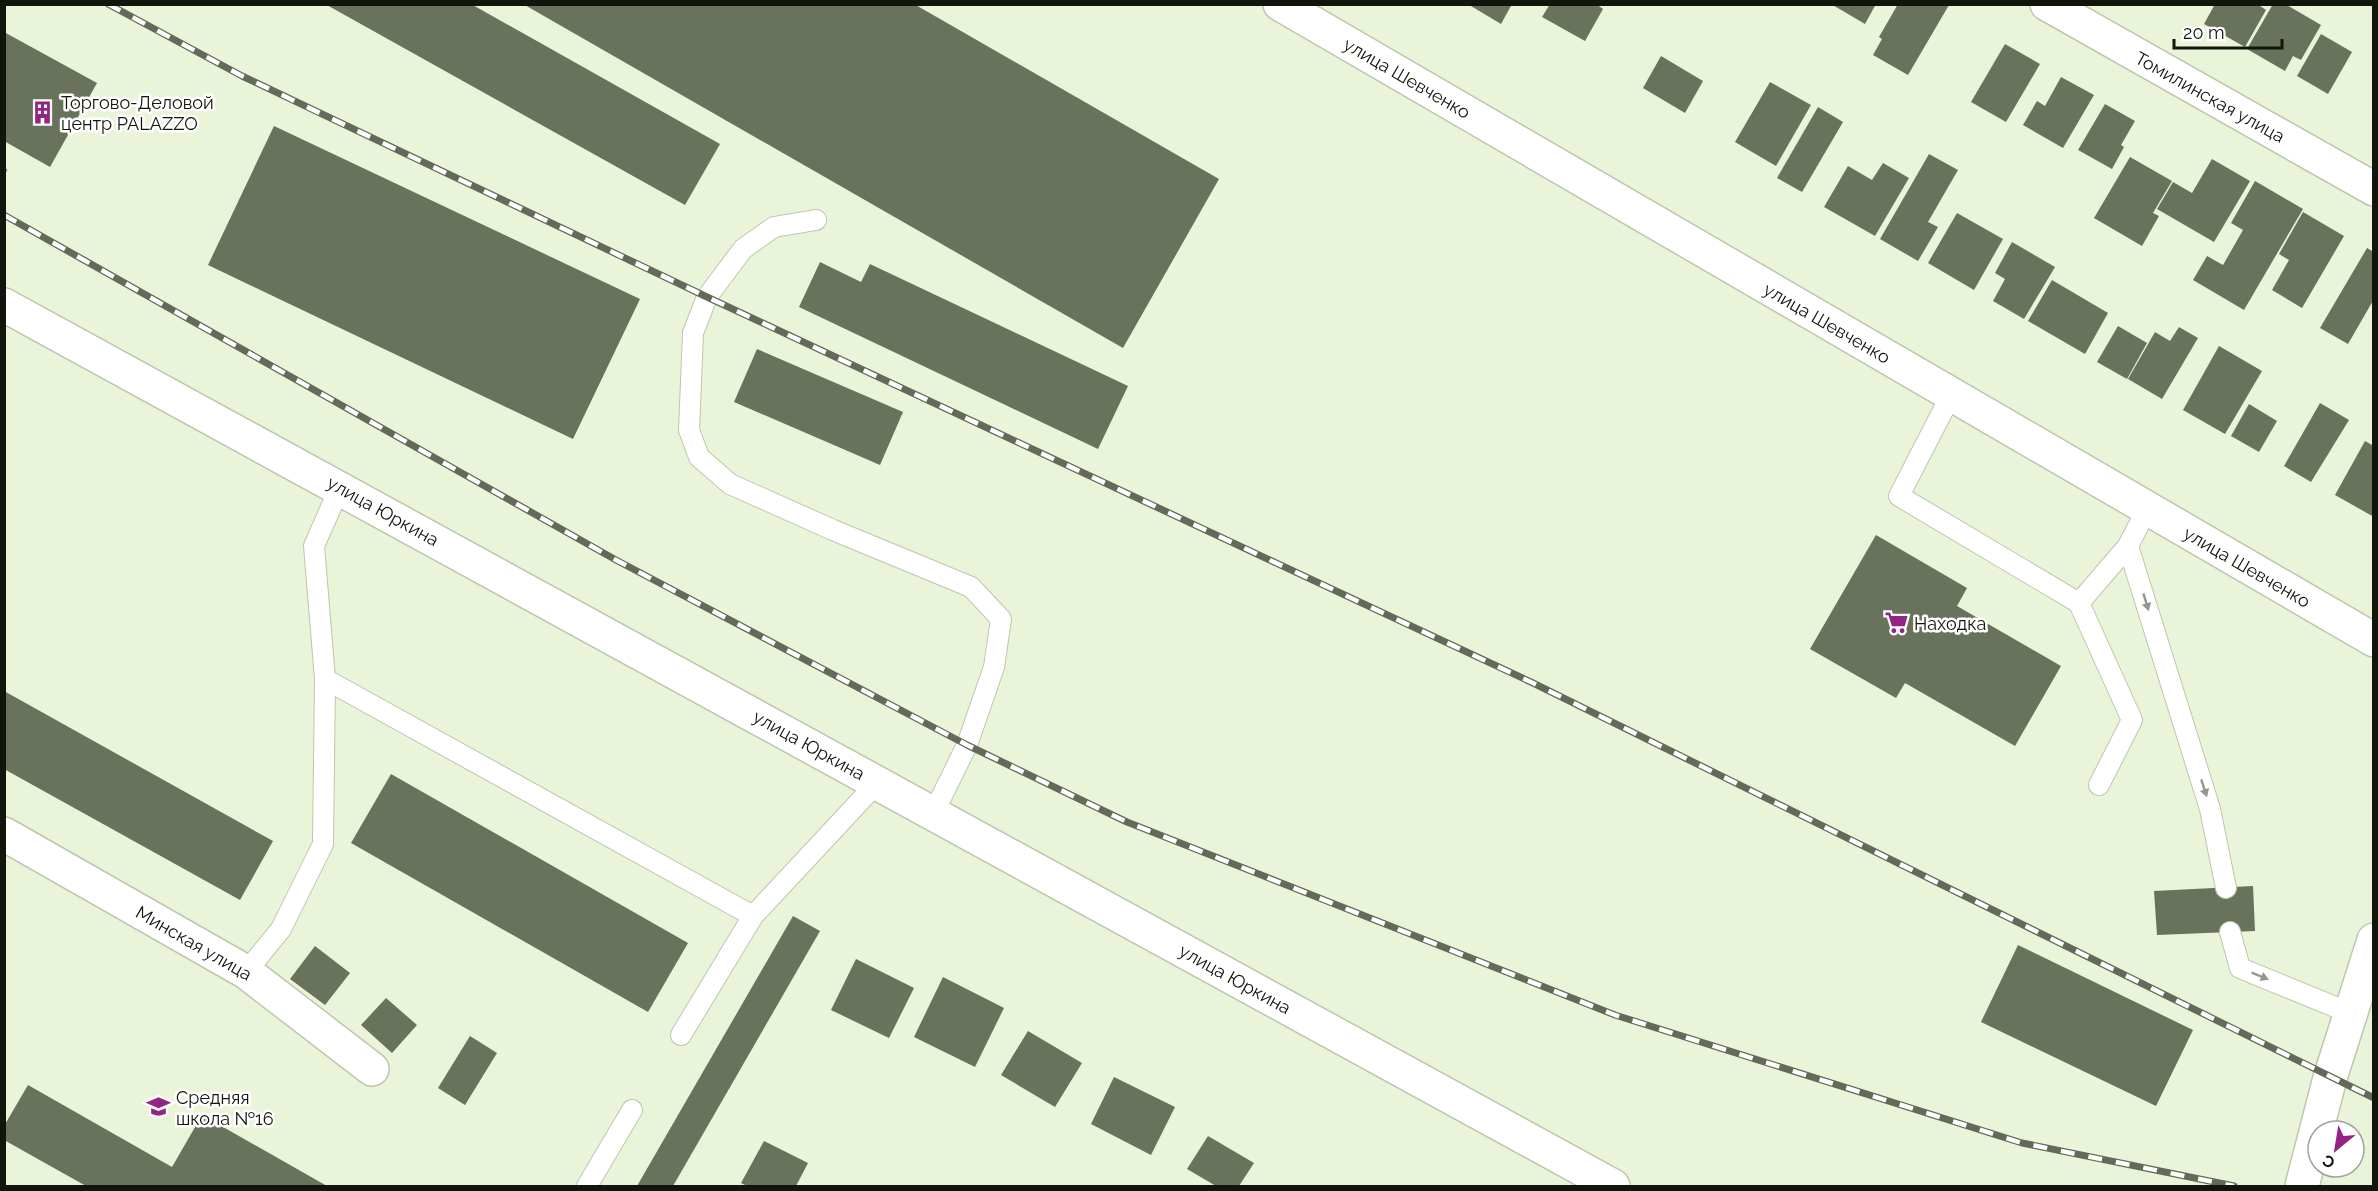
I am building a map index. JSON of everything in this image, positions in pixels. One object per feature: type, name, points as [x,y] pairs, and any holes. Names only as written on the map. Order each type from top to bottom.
[{"type":"main road","name":"улица Шевченко","points":[[1280,4],[1313,13],[1951,395],[2373,640]]},
{"type":"main road","name":"Томилинская улица","points":[[2048,4],[2373,189]]},
{"type":"main road","name":"улица Юркина","points":[[4,305],[1613,1186]]},
{"type":"main road","name":"Минская улица","points":[[4,834],[246,972],[372,1069]]},
{"type":"main road","points":[[2302,1186],[2330,1078],[2373,940]]},
{"type":"lane","points":[[816,220],[774,227],[743,249],[707,297],[693,333],[689,430],[699,457],[730,484],[833,531],[971,587],[1001,619],[994,667],[967,745],[933,814]]},
{"type":"lane","points":[[1951,395],[1899,496],[2079,603],[2132,720],[2100,785]]},
{"type":"lane","points":[[246,972],[281,929],[323,844],[325,679],[314,546],[340,487]]},
{"type":"lane","points":[[2079,603],[2128,546],[2148,509]]},
{"type":"lane","points":[[2128,546],[2210,808],[2226,888]]},
{"type":"lane","points":[[325,679],[753,916]]},
{"type":"lane","points":[[681,1035],[753,916],[877,783]]},
{"type":"lane","points":[[2230,932],[2240,968],[2350,1013]]},
{"type":"lane","points":[[587,1186],[632,1110]]},
{"type":"building","points":[[325,4],[471,4],[720,144],[685,205]]},
{"type":"building","points":[[523,4],[914,4],[1219,179],[1123,348]]},
{"type":"building","points":[[1472,4],[1512,4],[1501,24],[1471,6]]},
{"type":"building","points":[[1550,4],[1596,4],[1603,9],[1585,41],[1542,17]]},
{"type":"building","points":[[1831,4],[1876,4],[1865,24]]},
{"type":"building","points":[[1898,4],[1949,5],[1908,75],[1873,55],[1882,39],[1879,37]]},
{"type":"building","points":[[2215,4],[2257,4],[2266,10],[2245,47],[2204,24]]},
{"type":"building","points":[[2273,4],[2285,4],[2321,25],[2301,60],[2293,56],[2285,71],[2247,49]]},
{"type":"building","name":"Торгово-Деловой центр PALAZZO","points":[[4,32],[97,83],[50,167],[4,141]]},
{"type":"building","points":[[2321,34],[2352,52],[2328,94],[2297,76]]},
{"type":"building","points":[[2005,44],[2040,64],[2006,122],[1971,102]]},
{"type":"building","points":[[1661,56],[1703,81],[1685,113],[1643,88]]},
{"type":"building","points":[[2061,77],[2094,95],[2063,148],[2023,125],[2037,101],[2045,106]]},
{"type":"building","points":[[1770,82],[1811,105],[1776,166],[1735,142]]},
{"type":"building","points":[[2105,104],[2135,121],[2121,145],[2124,147],[2112,169],[2078,150]]},
{"type":"building","points":[[1818,107],[1843,122],[1802,192],[1777,178]]},
{"type":"building","points":[[274,126],[640,299],[573,439],[208,265]]},
{"type":"building","points":[[1929,154],[1958,170],[1928,222],[1938,227],[1918,261],[1880,239]]},
{"type":"building","points":[[2130,157],[2172,181],[2153,213],[2159,216],[2142,246],[2094,218]]},
{"type":"building","points":[[2212,159],[2250,181],[2214,242],[2157,209],[2173,182],[2192,193]]},
{"type":"building","points":[[1883,163],[1909,178],[1875,236],[1824,207],[1848,166],[1872,180]]},
{"type":"building","points":[[2255,181],[2303,209],[2244,310],[2193,280],[2207,256],[2223,265],[2243,230],[2231,223]]},
{"type":"building","points":[[2303,212],[2344,236],[2302,308],[2272,290],[2289,260],[2279,254]]},
{"type":"building","points":[[1957,213],[2003,239],[1974,290],[1928,263]]},
{"type":"building","points":[[2012,242],[2055,267],[2024,319],[1993,301],[2005,279],[1995,273]]},
{"type":"building","points":[[2367,248],[2374,252],[2374,299],[2348,344],[2320,328]]},
{"type":"building","points":[[820,262],[861,282],[870,264],[1128,386],[1098,449],[799,307]]},
{"type":"building","points":[[2052,280],[2108,313],[2085,354],[2028,321]]},
{"type":"building","points":[[2118,326],[2147,343],[2127,379],[2097,362]]},
{"type":"building","points":[[2179,327],[2198,338],[2162,399],[2128,379],[2155,332],[2170,341]]},
{"type":"building","points":[[2219,346],[2262,371],[2225,434],[2183,410]]},
{"type":"building","points":[[757,349],[903,412],[880,465],[734,402]]},
{"type":"building","points":[[2320,403],[2349,420],[2311,482],[2284,466]]},
{"type":"building","points":[[2249,404],[2277,421],[2259,452],[2231,436]]},
{"type":"building","points":[[2365,441],[2374,446],[2374,517],[2335,495]]},
{"type":"building","points":[[1876,535],[1967,588],[1957,606],[2061,666],[2015,746],[1905,683],[1896,698],[1810,649]]},
{"type":"building","points":[[4,691],[273,841],[240,900],[4,769]]},
{"type":"building","points":[[391,774],[688,943],[648,1012],[351,843]]},
{"type":"building","points":[[2253,886],[2255,931],[2157,935],[2154,891]]},
{"type":"building","points":[[793,916],[820,931],[673,1186],[637,1186]]},
{"type":"building","points":[[2018,945],[2193,1030],[2156,1106],[1981,1022]]},
{"type":"building","points":[[315,946],[350,973],[325,1005],[290,979]]},
{"type":"building","points":[[856,959],[914,988],[889,1038],[831,1010]]},
{"type":"building","points":[[943,977],[1004,1008],[975,1067],[914,1037]]},
{"type":"building","points":[[386,998],[417,1025],[392,1053],[361,1025]]},
{"type":"building","points":[[1028,1031],[1082,1063],[1055,1107],[1001,1075]]},
{"type":"building","points":[[470,1036],[497,1053],[465,1105],[438,1088]]},
{"type":"building","points":[[1114,1077],[1175,1107],[1151,1155],[1091,1124]]},
{"type":"building","points":[[28,1085],[172,1167],[202,1115],[327,1186],[86,1186],[4,1140],[4,1126]]},
{"type":"building","points":[[1208,1136],[1254,1163],[1239,1186],[1216,1186],[1187,1169]]},
{"type":"building","points":[[764,1141],[808,1163],[796,1186],[747,1186],[741,1183]]},
{"type":"railway","points":[[108,4],[242,76],[707,297],[1533,683],[2374,1098]]},
{"type":"railway","points":[[4,215],[616,560],[967,745],[1127,822],[1615,1015],[2022,1143],[2234,1186]]},
{"type":"place","name":"Торгово-Деловой центр PALAZZO","points":[[43,112]]},
{"type":"place","name":"Находка","points":[[1896,623]]},
{"type":"place","name":"Средняя школа №16","points":[[158,1107]]}]
